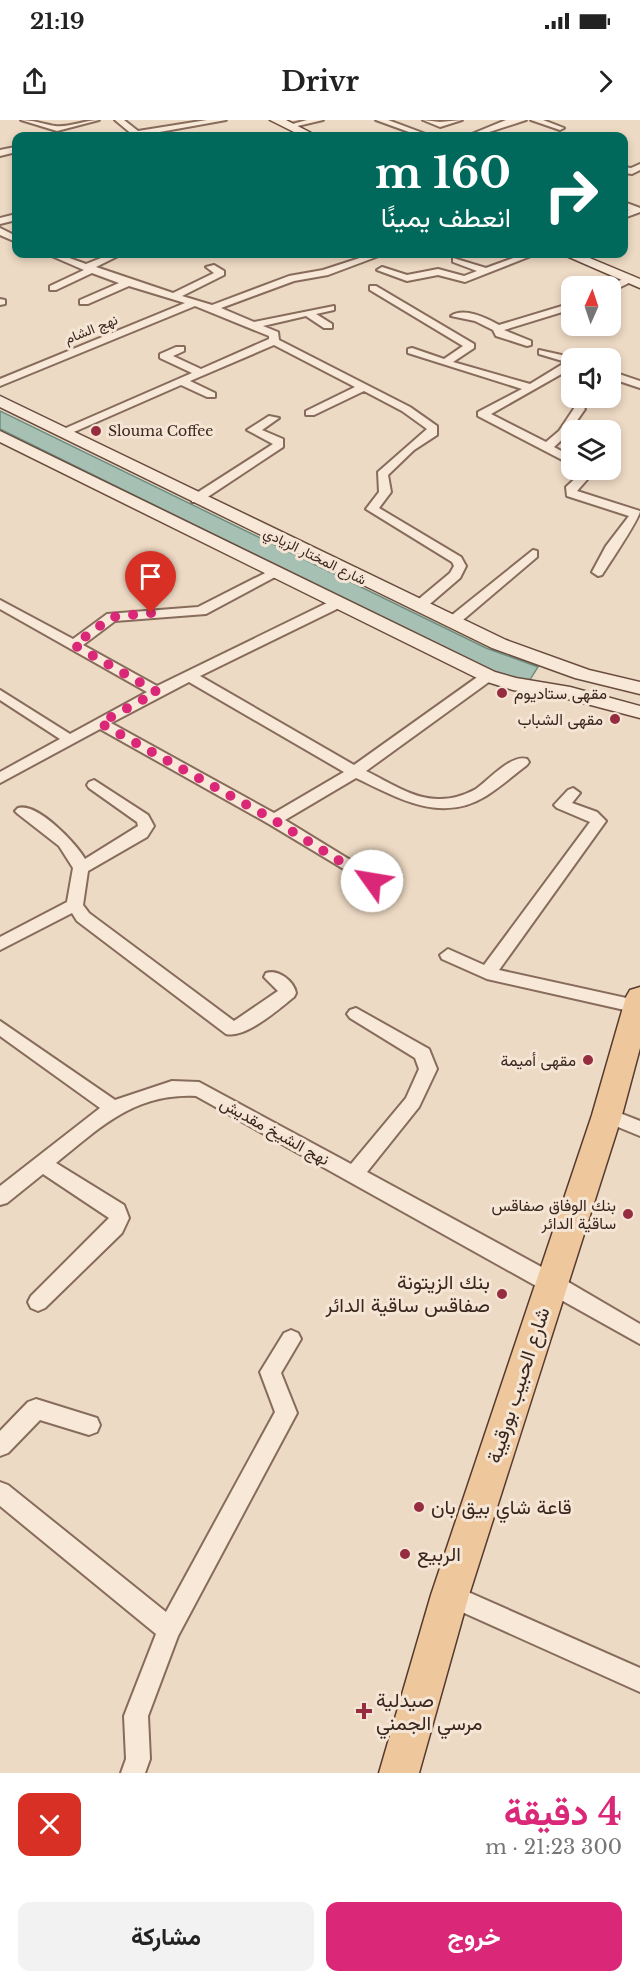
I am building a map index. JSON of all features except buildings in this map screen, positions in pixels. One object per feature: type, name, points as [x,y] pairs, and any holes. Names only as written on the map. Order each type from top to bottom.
[{"type":"main road","points":[[276,120],[302,132]]},
{"type":"main road","points":[[578,258],[635,282]]},
{"type":"main road","name":"شارع المختار الزيادي","points":[[0,401],[196,499],[499,644],[582,674],[640,687]]},
{"type":"main road","points":[[0,436],[336,604],[488,676],[513,684],[570,693],[640,712]]},
{"type":"main road","points":[[570,693],[582,674]]},
{"type":"main road","name":"شارع الحبيب بورقيبة","points":[[399,1773],[450,1595],[607,1116],[639,1002]]},
{"type":"street","points":[[25,120],[57,129],[95,120]]},
{"type":"street","points":[[119,120],[135,132]]},
{"type":"street","points":[[154,132],[222,120]]},
{"type":"street","points":[[289,126],[319,120]]},
{"type":"street","points":[[380,120],[415,132]]},
{"type":"street","points":[[427,120],[440,125],[458,120]]},
{"type":"street","points":[[482,132],[522,120]]},
{"type":"street","points":[[535,120],[560,128]]},
{"type":"street","points":[[476,123],[492,128]]},
{"type":"street","points":[[62,258],[128,283],[212,308],[274,334],[274,342]]},
{"type":"street","points":[[53,288],[110,258]]},
{"type":"street","points":[[212,308],[292,279],[325,273],[368,258]]},
{"type":"street","points":[[382,270],[407,278],[438,272],[465,279],[520,258]]},
{"type":"street","points":[[456,261],[485,271]]},
{"type":"street","points":[[421,263],[437,269],[438,272]]},
{"type":"street","points":[[173,297],[221,273],[211,267]]},
{"type":"street","points":[[84,302],[128,283]]},
{"type":"street","points":[[373,288],[470,346],[445,363]]},
{"type":"street","name":"نهج الشام","points":[[0,383],[194,303]]},
{"type":"street","points":[[253,325],[330,308]]},
{"type":"street","points":[[456,316],[477,318],[498,328],[561,309]]},
{"type":"street","points":[[307,314],[328,326]]},
{"type":"street","points":[[498,328],[500,334],[526,343]]},
{"type":"street","points":[[63,433],[274,342],[406,409],[434,428],[433,434],[410,448],[382,474],[385,492],[372,509],[457,560],[460,566],[456,575],[419,606]]},
{"type":"street","points":[[180,349],[164,356],[201,373]]},
{"type":"street","points":[[412,351],[531,388]]},
{"type":"street","points":[[543,352],[561,358]]},
{"type":"street","points":[[561,369],[482,414],[522,432],[561,456]]},
{"type":"street","points":[[621,378],[640,385]]},
{"type":"street","points":[[181,381],[211,395]]},
{"type":"street","points":[[310,413],[364,387]]},
{"type":"street","points":[[546,448],[563,433],[579,409]]},
{"type":"street","points":[[196,499],[279,445],[279,441],[253,430],[273,417]]},
{"type":"street","points":[[580,480],[572,487],[571,493],[639,515],[612,546],[598,572]]},
{"type":"street","points":[[452,622],[533,554]]},
{"type":"street","points":[[74,645],[112,617],[201,611],[273,573]]},
{"type":"street","points":[[0,604],[157,692]]},
{"type":"street","points":[[0,778],[157,692],[336,604]]},
{"type":"street","points":[[274,820],[355,772],[488,676]]},
{"type":"street","points":[[191,677],[355,772],[416,801],[438,804],[459,802],[480,793],[522,762]]},
{"type":"street","points":[[0,694],[69,739]]},
{"type":"street","points":[[100,723],[274,820],[372,881]]},
{"type":"street","points":[[81,868],[142,833],[146,826],[143,819],[94,785]]},
{"type":"street","points":[[488,973],[598,821],[592,815],[562,805],[573,793]]},
{"type":"street","points":[[23,811],[65,842],[77,856],[81,868],[75,904],[83,917],[230,1029],[248,1022],[288,993],[288,990],[272,976]]},
{"type":"street","points":[[0,944],[75,904]]},
{"type":"street","points":[[448,955],[488,973],[639,1002]]},
{"type":"street","points":[[354,1174],[413,1102],[428,1069],[423,1054],[356,1014]]},
{"type":"street","points":[[0,1027],[112,1108],[0,1197]]},
{"type":"street","name":"نهج الشيخ مقديش","points":[[112,1108],[172,1088],[199,1089],[551,1282],[640,1335]]},
{"type":"street","points":[[607,1116],[640,1129]]},
{"type":"street","points":[[38,1302],[115,1227],[119,1218],[117,1211],[42,1164]]},
{"type":"street","points":[[133,1773],[138,1759],[136,1716],[169,1630],[286,1413],[270,1372],[291,1339]]},
{"type":"street","points":[[0,1446],[36,1409],[89,1425]]},
{"type":"street","points":[[0,1492],[169,1630]]},
{"type":"street","points":[[450,1595],[640,1680]]},
{"type":"shaded area","points":[[0,411],[486,648],[538,667],[528,683],[499,675],[0,429]]},
{"type":"place","name":"Slouma Coffee","points":[[96,431]]},
{"type":"place","name":"مقهى ستاديوم","points":[[502,693]]},
{"type":"place","name":"مقهى الشباب","points":[[615,719]]},
{"type":"place","name":"مقهى أميمة","points":[[588,1060]]},
{"type":"place","name":"بنك الوفاق صفاقس ساقية الدائر","points":[[628,1214]]},
{"type":"place","name":"بنك الزيتونة صفاقس ساقية الدائر","points":[[502,1294]]},
{"type":"place","name":"قاعة شاي بيق بان","points":[[419,1507]]},
{"type":"place","name":"الربيع","points":[[405,1554]]},
{"type":"place","name":"صيدلية مرسي الجمني","points":[[364,1711]]},
{"type":"route","points":[[151,613],[112,617],[74,645],[157,692],[100,723],[274,820],[372,881]]}]
